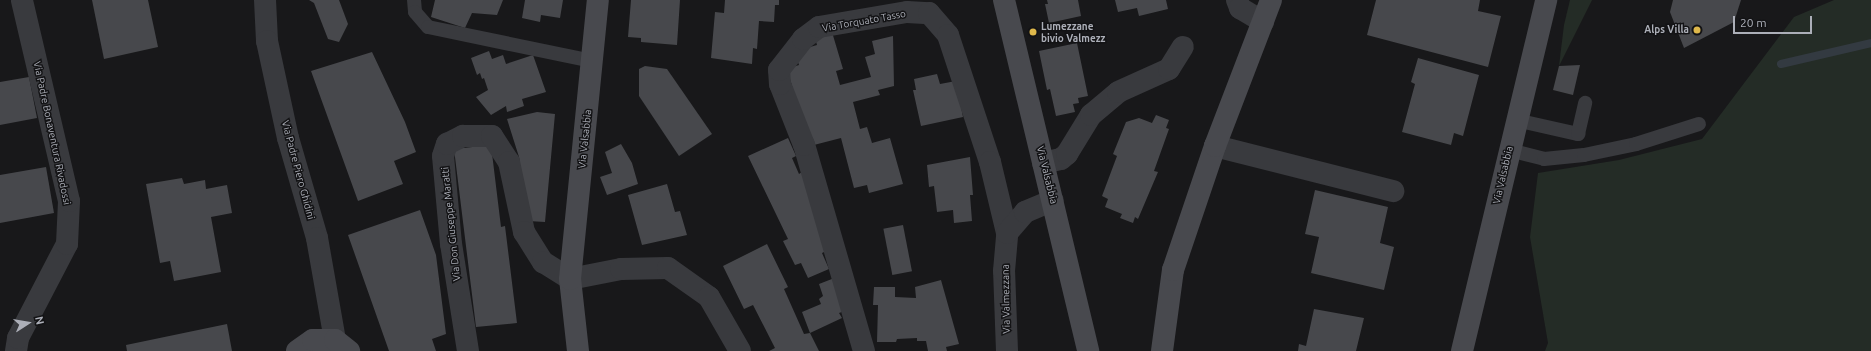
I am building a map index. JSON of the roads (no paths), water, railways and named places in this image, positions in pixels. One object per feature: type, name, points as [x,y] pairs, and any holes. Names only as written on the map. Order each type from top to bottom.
[{"type":"main road","name":"Via Valsabbia","points":[[578,351],[570,279],[598,0]]},
{"type":"main road","name":"Via Valsabbia","points":[[1004,0],[1088,351]]},
{"type":"main road","points":[[1162,351],[1173,270],[1215,146],[1271,0]]},
{"type":"main road","name":"Via Valsabbia","points":[[1462,351],[1516,120],[1546,0]]},
{"type":"main road","points":[[297,351],[313,340],[342,346]]},
{"type":"street","name":"Via Padre Bonaventura Rivadossi","points":[[16,351],[18,338],[67,244],[69,201],[22,0]]},
{"type":"street","name":"Via Padre Piero Ghidini","points":[[265,0],[267,41],[288,138],[317,238],[342,346]]},
{"type":"street","points":[[1236,0],[1240,8],[1263,22]]},
{"type":"street","name":"Via Torquato Tasso","points":[[864,351],[804,145],[780,84],[779,70],[803,39],[819,27],[907,12],[930,13],[948,35],[990,162],[1007,233]]},
{"type":"street","points":[[1043,163],[1064,156],[1091,115],[1118,92],[1169,69],[1183,47]]},
{"type":"street","name":"Via Don Giuseppe Maratti","points":[[468,351],[451,244],[443,156],[448,144],[463,136],[492,136],[509,162],[524,232],[543,262],[570,279]]},
{"type":"street","points":[[1215,146],[1393,191]]},
{"type":"street","points":[[1007,233],[1025,212],[1053,200]]},
{"type":"street","name":"Via Valmezzana","points":[[1007,233],[1004,271],[1007,351]]},
{"type":"street","points":[[570,279],[621,269],[668,268],[709,297],[740,351]]},
{"type":"lane","points":[[414,0],[415,12],[428,27],[592,61]]},
{"type":"lane","points":[[1516,120],[1578,134],[1585,103]]},
{"type":"lane","points":[[1509,150],[1544,159],[1584,155],[1636,144],[1699,124]]},
{"type":"waterway","points":[[1781,64],[1871,43]]},
{"type":"place","name":"Alps Villa","points":[[1697,30]]},
{"type":"place","name":"Lumezzane bivio Valmezz","points":[[1033,32]]}]
